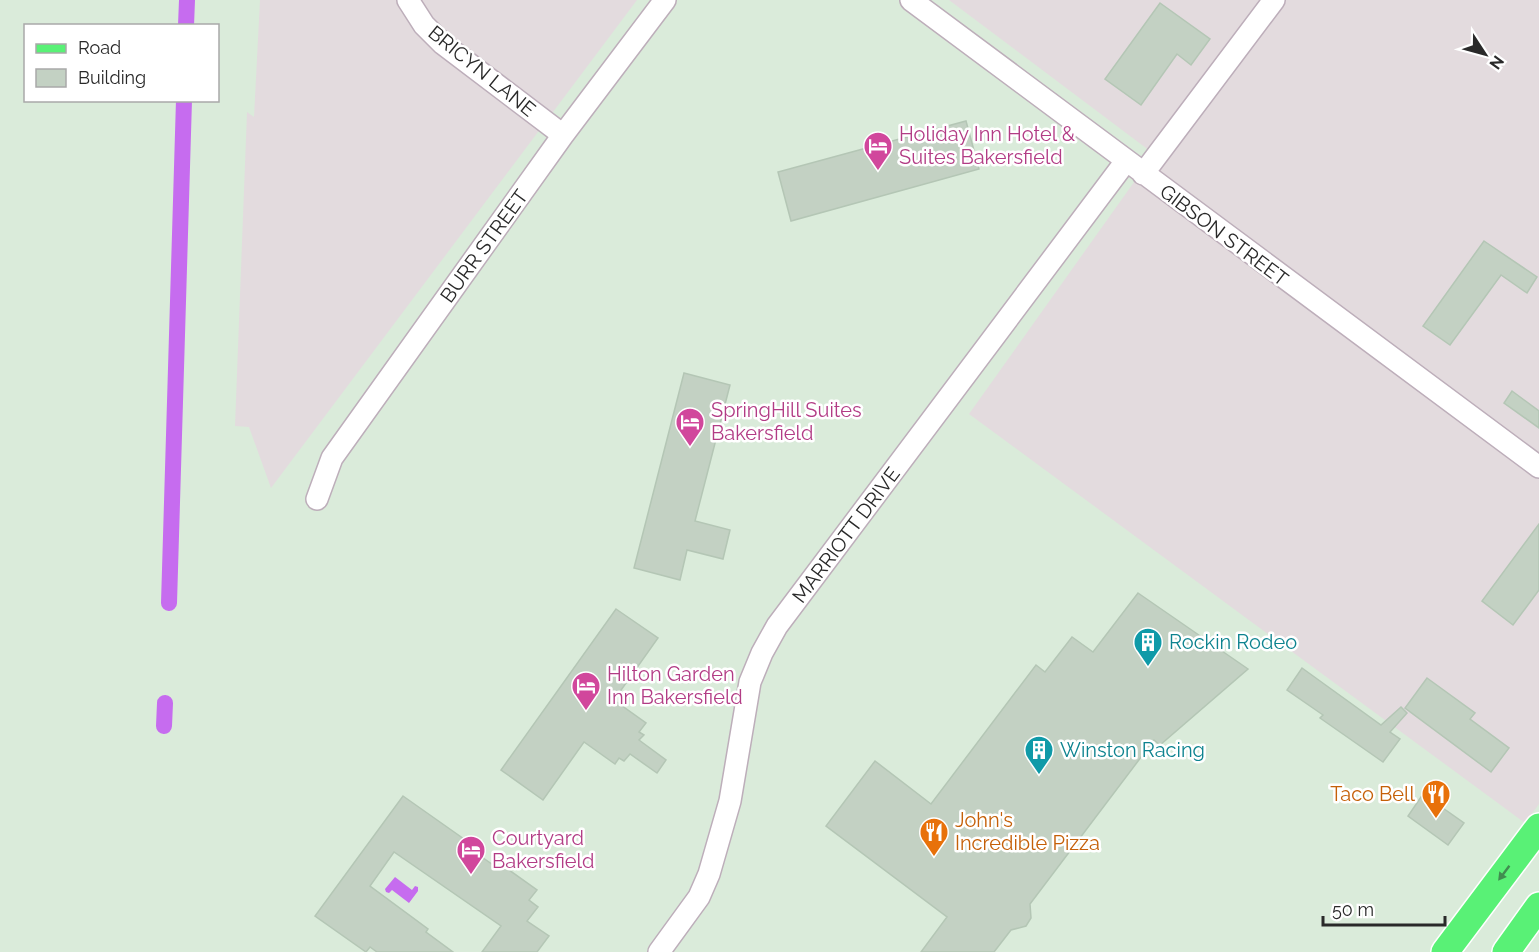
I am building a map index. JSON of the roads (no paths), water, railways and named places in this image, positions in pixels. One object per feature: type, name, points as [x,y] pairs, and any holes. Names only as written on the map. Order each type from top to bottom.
[{"type":"main road","points":[[1445,952],[1539,827]]},
{"type":"main road","points":[[1506,952],[1539,906]]},
{"type":"street","name":"BRICYN LANE","points":[[408,0],[424,25],[443,44],[563,135]]},
{"type":"street","name":"BURR STREET","points":[[317,499],[332,458],[563,135],[665,0]]},
{"type":"street","name":"GIBSON STREET","points":[[911,0],[1539,467]]},
{"type":"street","points":[[1143,174],[1274,0]]},
{"type":"street","name":"MARRIOTT DRIVE","points":[[659,952],[699,897],[709,874],[730,801],[750,682],[777,626],[1126,161]]},
{"type":"waterway","points":[[186,24],[187,0]]},
{"type":"waterway","points":[[169,603],[184,102]]},
{"type":"waterway","points":[[164,726],[165,703]]},
{"type":"place","name":"Holiday Inn Hotel & Suites Bakersfield","points":[[878,172]]},
{"type":"place","name":"SpringHill Suites Bakersfield","points":[[690,448]]},
{"type":"place","name":"Rockin Rodeo","points":[[1148,668]]},
{"type":"place","name":"Hilton Garden Inn Bakersfield","points":[[586,712]]},
{"type":"place","name":"Winston Racing","points":[[1039,776]]},
{"type":"place","name":"Taco Bell","points":[[1436,820]]},
{"type":"place","name":"John's Incredible Pizza","points":[[934,858]]},
{"type":"place","name":"Courtyard Bakersfield","points":[[471,876]]}]
